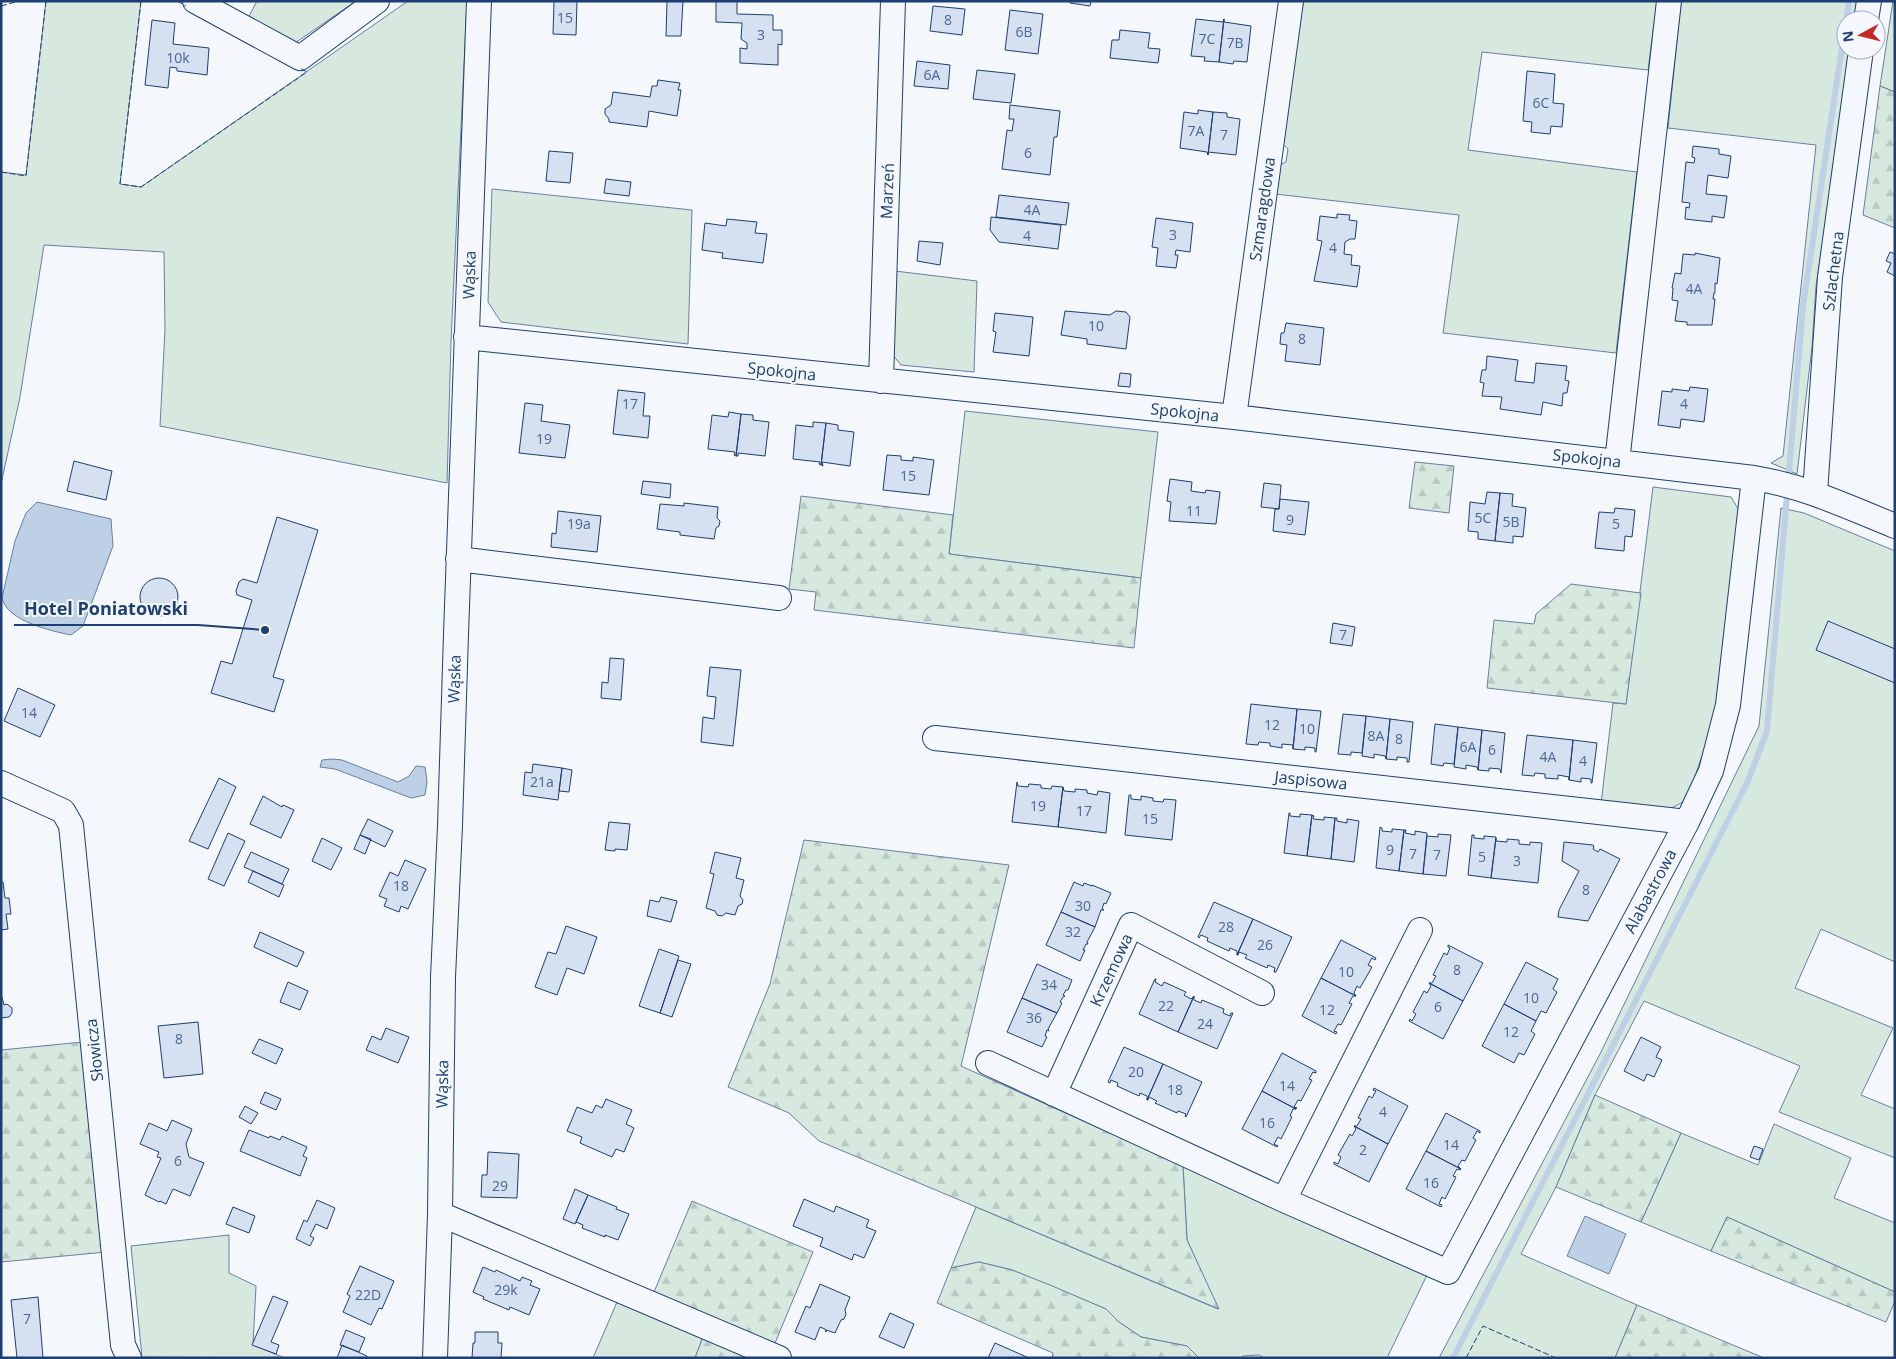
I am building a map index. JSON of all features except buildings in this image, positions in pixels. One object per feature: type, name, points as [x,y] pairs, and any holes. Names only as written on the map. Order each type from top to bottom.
[{"type":"street","points":[[194,1],[300,58],[377,1]]},
{"type":"street","name":"Wąska","points":[[435,1358],[440,1214],[443,977],[479,1]]},
{"type":"street","name":"Marzeń","points":[[881,381],[893,1]]},
{"type":"street","name":"Szmaragdowa","points":[[1234,417],[1291,1]]},
{"type":"street","points":[[1617,462],[1669,1]]},
{"type":"street","name":"Szlachetna","points":[[1797,487],[1830,277],[1860,60]]},
{"type":"street","name":"Spokojna","points":[[466,337],[1234,417],[1754,478],[1797,487],[1895,526]]},
{"type":"street","name":"Alabastrowa","points":[[1284,1200],[1448,1272],[1687,822],[1711,771],[1728,706],[1754,478]]},
{"type":"street","points":[[458,559],[780,598]]},
{"type":"street","name":"Jaspisowa","points":[[935,738],[1687,822]]},
{"type":"street","name":"Słowicza","points":[[1,783],[63,811],[71,825],[123,1345],[129,1358]]},
{"type":"street","name":"Krzemowa","points":[[1054,1094],[1131,925],[1262,994]]},
{"type":"street","points":[[988,1063],[1284,1200],[1420,930]]},
{"type":"street","points":[[440,1214],[779,1358]]},
{"type":"green space","points":[[46,1],[141,1],[120,184],[141,187],[408,1],[467,1],[451,341],[447,483],[160,426],[165,330],[164,252],[44,245],[20,397],[1,484],[1,172],[26,175]]},
{"type":"green space","points":[[257,1],[356,1],[295,43],[248,18]]},
{"type":"green space","points":[[1303,1],[1657,1],[1648,70],[1482,52],[1468,150],[1637,172],[1616,353],[1443,333],[1459,215],[1275,194],[1279,165],[1286,162],[1288,149],[1283,144]]},
{"type":"green space","points":[[1681,1],[1860,1],[1859,10],[1836,10],[1836,60],[1850,60],[1816,286],[1812,347],[1797,474],[1771,463],[1783,456],[1816,145],[1668,128]]},
{"type":"green space","points":[[1893,1],[1895,1],[1895,92],[1880,86],[1884,60],[1886,60],[1886,47]]},
{"type":"green space","points":[[1880,86],[1895,92],[1895,228],[1863,215]]},
{"type":"green space","points":[[492,189],[692,210],[688,344],[501,322],[488,302]]},
{"type":"green space","points":[[895,271],[977,281],[974,372],[901,365],[892,354]]},
{"type":"green space","points":[[965,411],[1158,432],[1141,578],[949,554]]},
{"type":"green space","points":[[1415,462],[1454,466],[1449,513],[1409,508]]},
{"type":"green space","points":[[1653,487],[1731,497],[1742,515],[1716,715],[1694,779],[1683,802],[1666,811],[1601,804],[1613,703],[1626,704]]},
{"type":"green space","points":[[801,496],[953,515],[949,554],[1141,578],[1134,648],[814,610],[816,592],[789,589]]},
{"type":"green space","points":[[1781,508],[1804,513],[1895,551],[1895,962],[1821,929],[1795,988],[1893,1028],[1861,1095],[1895,1109],[1895,1158],[1779,1112],[1800,1066],[1644,1001],[1595,1095],[1556,1187],[1521,1254],[1637,1305],[1615,1358],[1439,1358],[1600,1054],[1759,726]]},
{"type":"green space","points":[[1571,584],[1641,593],[1626,704],[1487,688],[1494,620],[1534,624],[1536,614]]},
{"type":"green space","points":[[804,840],[1009,865],[961,1066],[1183,1166],[1187,1240],[1219,1309],[819,1141],[789,1113],[728,1087],[770,984]]},
{"type":"green space","points":[[83,1042],[106,1252],[1,1262],[1,1050]]},
{"type":"green space","points":[[1595,1095],[1681,1133],[1641,1222],[1556,1187]]},
{"type":"green space","points":[[1774,1124],[1851,1158],[1834,1198],[1895,1223],[1895,1292],[1727,1217],[1711,1251],[1641,1222],[1681,1133],[1758,1165]]},
{"type":"green space","points":[[1183,1166],[1427,1275],[1387,1358],[1264,1358],[1259,1355],[1243,1356],[1241,1358],[1199,1358],[1187,1346],[1141,1337],[1119,1322],[1106,1309],[1012,1270],[979,1262],[951,1268],[976,1207],[1218,1309],[1187,1240]]},
{"type":"green space","points":[[692,1201],[813,1252],[775,1343],[654,1292]]},
{"type":"green space","points":[[1727,1217],[1895,1292],[1895,1301],[1886,1322],[1711,1251]]},
{"type":"green space","points":[[229,1235],[229,1273],[256,1286],[253,1345],[285,1358],[142,1357],[131,1246]]},
{"type":"green space","points":[[979,1262],[1012,1270],[1106,1309],[1119,1322],[1141,1337],[1187,1346],[1199,1358],[1052,1358],[1053,1353],[937,1303],[951,1268]]},
{"type":"green space","points":[[617,1302],[703,1337],[695,1358],[593,1358]]},
{"type":"green space","points":[[1637,1305],[1764,1358],[1615,1358]]},
{"type":"green space","points":[[703,1337],[752,1358],[695,1358]]},
{"type":"water","points":[[37,502],[111,519],[113,546],[83,626],[71,635],[42,628],[21,619],[12,613],[2,598],[15,541],[26,513]]},
{"type":"water","points":[[322,760],[342,760],[398,782],[409,776],[416,766],[425,767],[427,782],[425,795],[411,798],[335,769],[320,767]]},
{"type":"water","points":[[1585,1216],[1626,1234],[1609,1274],[1567,1256]]},
{"type":"waterway","points":[[1848,10],[1849,1]]},
{"type":"waterway","points":[[1453,1358],[1748,781],[1767,731],[1803,306],[1840,60]]},
{"type":"fence","points":[[1,6],[19,1]]},
{"type":"fence","points":[[1,172],[26,176],[46,1]]},
{"type":"fence","points":[[141,1],[120,184],[141,187],[307,72],[300,68]]},
{"type":"fence","points":[[177,1],[186,6]]},
{"type":"fence","points":[[1466,1358],[1483,1326],[1556,1358]]},
{"type":"place","name":"Hotel Poniatowski","points":[[265,630]]}]
